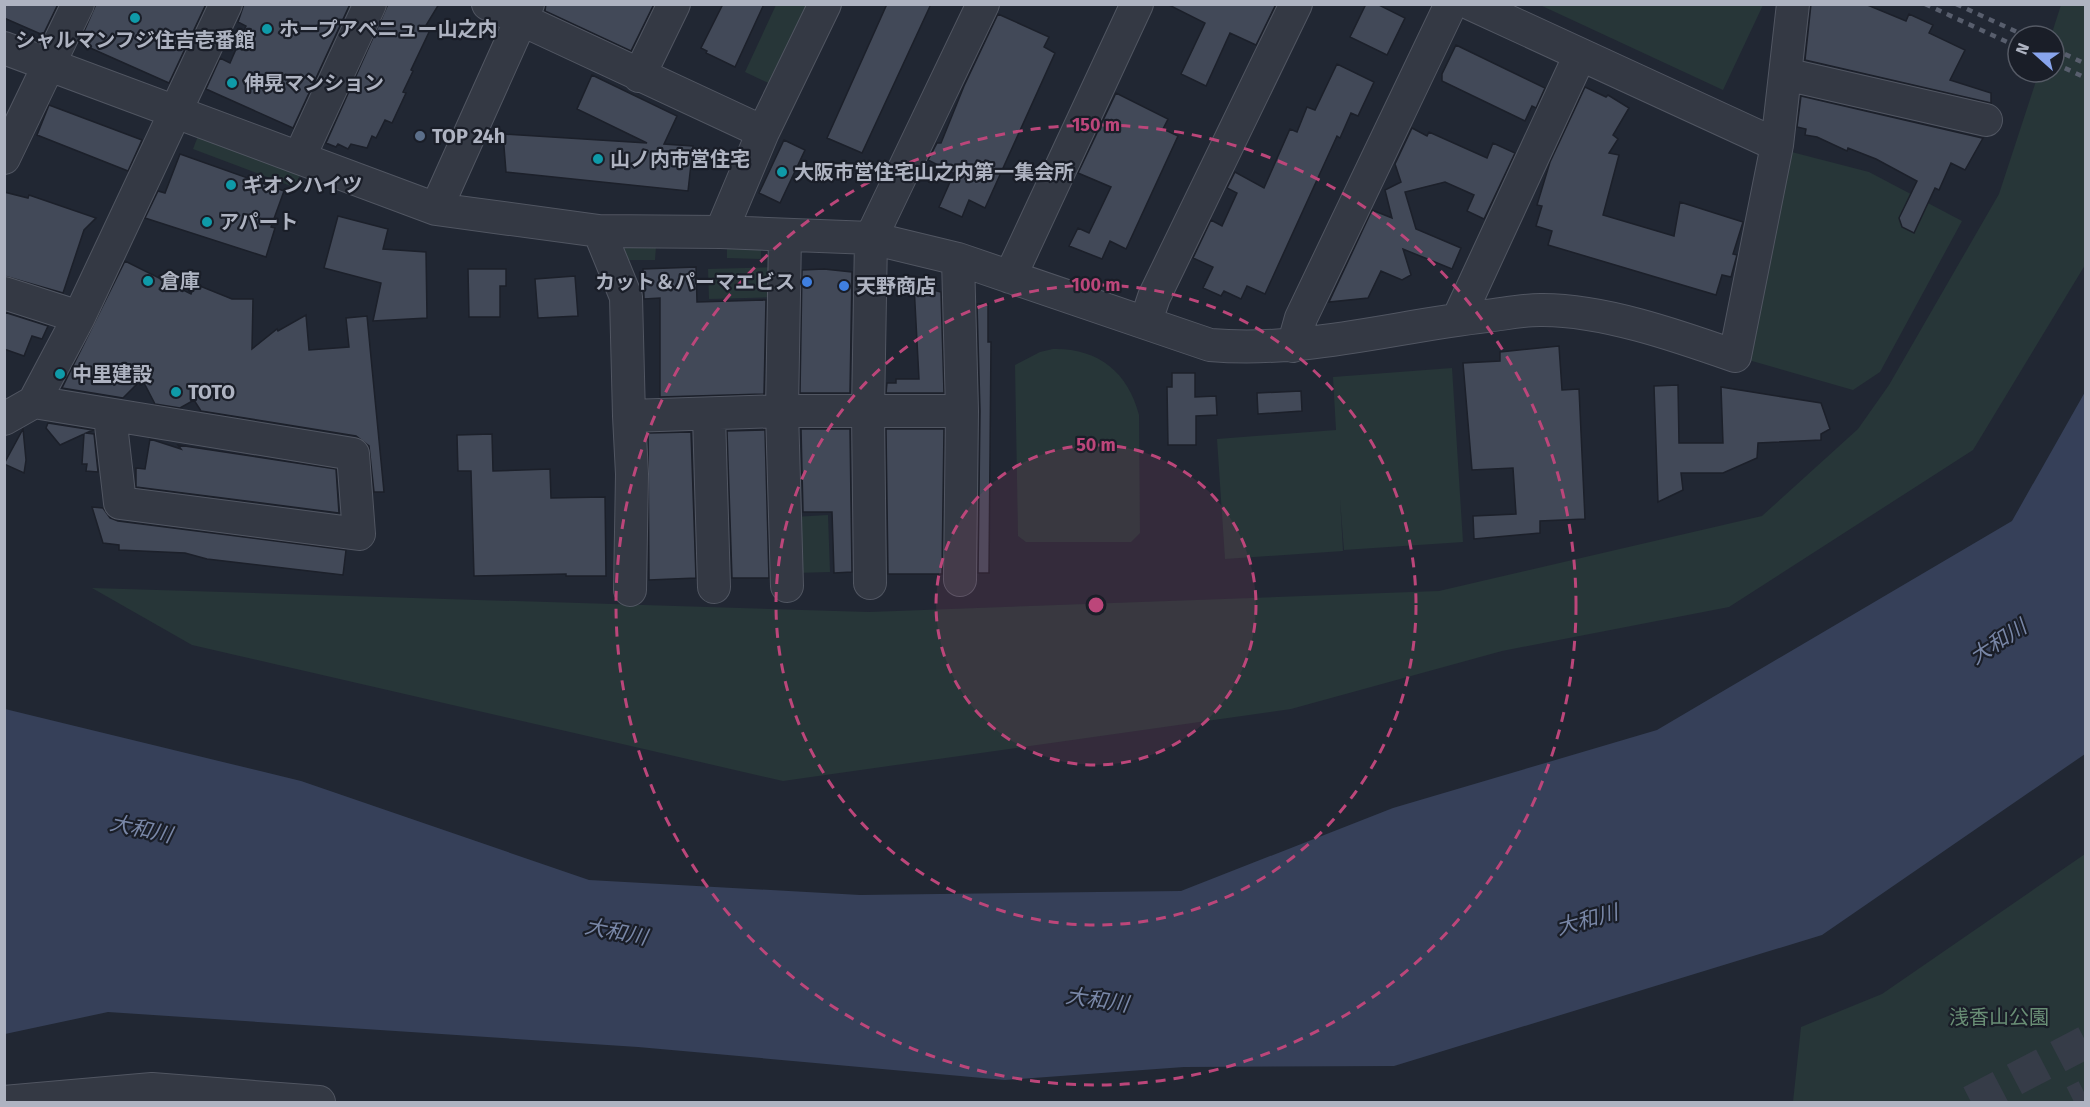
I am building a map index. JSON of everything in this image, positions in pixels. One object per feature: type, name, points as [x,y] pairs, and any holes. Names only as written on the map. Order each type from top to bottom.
[{"type":"street","points":[[4,158],[78,4]]},
{"type":"street","points":[[4,419],[34,402],[79,317],[226,4]]},
{"type":"street","points":[[300,156],[370,4]]},
{"type":"street","points":[[488,4],[524,12],[639,76],[763,132]]},
{"type":"street","points":[[639,76],[674,4]]},
{"type":"street","points":[[721,232],[763,132],[825,4]]},
{"type":"street","points":[[870,583],[868,412],[871,238],[983,4]]},
{"type":"street","points":[[1011,277],[1137,4]]},
{"type":"street","points":[[1146,321],[1154,297],[1296,4]]},
{"type":"street","points":[[1293,346],[1301,318],[1451,4]]},
{"type":"street","points":[[1471,4],[1777,145]]},
{"type":"street","points":[[4,48],[300,156],[436,209],[599,231],[721,232],[871,238],[958,259],[1146,321],[1210,345],[1252,348],[1293,346],[1458,319],[1540,310],[1584,313],[1696,343],[1735,356],[1777,145],[1793,4]]},
{"type":"street","points":[[436,209],[524,12]]},
{"type":"street","points":[[1458,319],[1580,55]]},
{"type":"street","points":[[1785,74],[1986,120]]},
{"type":"street","points":[[599,231],[626,297],[633,474],[630,590]]},
{"type":"street","points":[[785,236],[782,411],[787,586]]},
{"type":"street","points":[[958,259],[962,411],[960,580]]},
{"type":"street","points":[[4,293],[79,317]]},
{"type":"street","points":[[34,402],[353,454],[359,534],[120,503],[110,416]]},
{"type":"street","points":[[629,416],[782,411],[962,411]]},
{"type":"street","points":[[709,415],[714,587]]},
{"type":"street","points":[[20,1101],[152,1089],[319,1102]]},
{"type":"green space","points":[[776,5],[818,5],[779,88],[745,72]]},
{"type":"green space","points":[[1540,5],[1763,5],[1723,90]]},
{"type":"green space","points":[[2061,5],[2085,5],[2085,265],[1973,450],[1729,607],[1502,651],[1291,709],[783,781],[192,645],[92,588],[869,612],[1439,591],[1762,516],[1858,429],[1889,385],[1999,194],[2035,84],[2066,84],[2066,24],[2055,24]]},
{"type":"green space","points":[[198,136],[300,175],[296,188],[193,149]]},
{"type":"green space","points":[[1780,149],[1869,172],[1962,221],[1880,372],[1853,390],[1745,359]]},
{"type":"green space","points":[[623,246],[656,247],[655,260],[623,260]]},
{"type":"green space","points":[[727,247],[761,247],[761,259],[727,258]]},
{"type":"green space","points":[[778,267],[779,297],[709,299],[708,269]]},
{"type":"green space","points":[[1053,349],[1084,353],[1097,358],[1119,375],[1134,400],[1139,415],[1140,533],[1131,542],[1026,542],[1018,536],[1015,365],[1040,352]]},
{"type":"green space","points":[[1452,368],[1463,542],[1344,550],[1340,499],[1343,551],[1225,559],[1217,439],[1336,430],[1333,377]]},
{"type":"green space","points":[[828,515],[830,572],[795,573],[793,517]]},
{"type":"green space","name":"浅香山公園","points":[[2085,854],[2085,1102],[1793,1102],[1801,1027],[1882,994]]},
{"type":"water","name":"大和川","points":[[2085,392],[2085,754],[1822,935],[1394,1066],[1184,1067],[1005,1080],[638,1047],[108,1012],[5,1034],[5,709],[301,781],[589,880],[860,895],[1181,891],[1393,808],[1657,730],[2012,521]]},
{"type":"building","points":[[4,4],[58,4],[43,35],[4,18]]},
{"type":"building","points":[[96,4],[206,4],[169,83],[79,43]]},
{"type":"building","points":[[244,4],[350,4],[293,128],[206,89],[220,58],[230,63],[246,26],[238,22]]},
{"type":"building","points":[[388,4],[439,4],[425,27],[430,30],[411,70],[413,71],[403,92],[406,93],[392,123],[385,120],[376,138],[372,136],[367,148],[351,144],[348,149],[338,144],[336,147],[326,143]]},
{"type":"building","points":[[546,4],[654,4],[631,51],[545,11]]},
{"type":"building","points":[[723,4],[764,4],[735,67],[706,53],[707,51],[701,48]]},
{"type":"building","points":[[887,4],[931,4],[862,153],[827,138]]},
{"type":"building","points":[[1167,4],[1276,4],[1256,45],[1230,33],[1206,86],[1181,74],[1205,23]]},
{"type":"building","points":[[1366,4],[1377,4],[1405,18],[1387,55],[1350,37]]},
{"type":"building","points":[[1811,4],[1865,4],[1906,21],[1909,14],[1933,25],[1929,33],[1965,50],[1950,80],[1991,93],[1991,103],[1805,60]]},
{"type":"building","points":[[998,14],[1049,37],[1044,47],[1055,53],[985,208],[969,200],[962,217],[939,207],[954,173],[928,160],[937,143],[941,143],[964,86]]},
{"type":"building","points":[[1456,45],[1545,88],[1536,108],[1532,106],[1525,121],[1442,81],[1442,74]]},
{"type":"building","points":[[1337,64],[1374,82],[1358,116],[1351,113],[1340,138],[1337,136],[1265,294],[1247,286],[1241,299],[1224,291],[1221,296],[1203,288],[1213,267],[1193,258],[1211,220],[1222,226],[1237,193],[1227,188],[1235,172],[1264,188],[1290,129],[1297,132],[1307,107],[1315,110]]},
{"type":"building","name":"山ノ内市営住宅","points":[[592,75],[677,116],[664,144],[693,146],[688,191],[506,172],[503,134],[647,143],[577,109]]},
{"type":"building","points":[[1585,87],[1606,97],[1608,95],[1629,108],[1613,135],[1618,139],[1609,153],[1619,155],[1603,215],[1674,236],[1680,202],[1743,222],[1733,254],[1737,255],[1731,277],[1722,275],[1716,295],[1548,245],[1552,231],[1536,226],[1542,206],[1537,205],[1550,162]]},
{"type":"building","points":[[1116,93],[1168,119],[1163,129],[1178,136],[1126,249],[1110,241],[1102,259],[1069,246],[1078,228],[1089,233],[1111,187],[1078,173]]},
{"type":"building","points":[[1801,96],[1983,138],[1965,170],[1951,163],[1939,190],[1935,188],[1914,233],[1902,227],[1899,218],[1917,181],[1876,159],[1848,148],[1847,151],[1817,137],[1805,135],[1806,129],[1797,127]]},
{"type":"building","points":[[49,105],[142,140],[128,171],[37,135]]},
{"type":"building","points":[[1412,128],[1427,136],[1429,132],[1487,158],[1493,143],[1515,153],[1484,219],[1467,211],[1474,195],[1445,182],[1405,192],[1416,229],[1461,248],[1452,269],[1403,249],[1411,275],[1402,280],[1381,271],[1368,298],[1329,302],[1372,210],[1392,218],[1385,190],[1401,182],[1395,164]]},
{"type":"building","name":"大阪市営住宅山之内第一集会所","points":[[784,140],[805,150],[780,203],[759,193]]},
{"type":"building","points":[[180,154],[284,191],[271,227],[275,228],[266,257],[145,218],[158,191],[165,193]]},
{"type":"building","points":[[4,192],[28,198],[29,195],[96,218],[84,230],[63,293],[4,276]]},
{"type":"building","points":[[338,216],[388,229],[383,249],[426,252],[427,318],[373,321],[381,283],[324,268]]},
{"type":"building","points":[[125,261],[191,294],[195,284],[232,299],[253,299],[252,349],[277,329],[278,331],[306,315],[309,350],[349,347],[346,318],[367,316],[384,492],[374,492],[369,446],[356,436],[201,411],[194,400],[180,408],[155,404],[142,379],[123,398],[62,388]]},
{"type":"building","points":[[696,267],[697,302],[766,300],[764,394],[660,397],[660,298],[644,299],[643,269]]},
{"type":"building","points":[[468,269],[506,269],[506,286],[500,286],[500,317],[469,317]]},
{"type":"building","points":[[824,269],[852,272],[850,393],[800,393],[802,270]]},
{"type":"building","points":[[575,276],[578,316],[538,318],[535,279]]},
{"type":"building","points":[[914,285],[941,292],[944,393],[886,393],[887,383],[896,383],[896,379],[919,379]]},
{"type":"building","points":[[977,304],[988,304],[988,342],[991,342],[989,573],[978,573],[980,411]]},
{"type":"building","points":[[4,312],[48,326],[42,339],[32,336],[24,356],[4,349]]},
{"type":"building","points":[[1559,346],[1562,390],[1579,389],[1585,519],[1540,521],[1540,533],[1474,539],[1473,516],[1516,514],[1513,468],[1472,470],[1463,363],[1500,361],[1500,352]]},
{"type":"building","points":[[1172,373],[1195,373],[1195,397],[1216,396],[1217,415],[1196,416],[1196,445],[1168,445],[1167,387],[1172,387]]},
{"type":"building","points":[[1678,385],[1679,443],[1723,443],[1721,387],[1821,403],[1830,429],[1821,434],[1821,440],[1758,443],[1757,458],[1723,473],[1681,473],[1683,490],[1658,502],[1654,386]]},
{"type":"building","points":[[1301,391],[1302,411],[1258,414],[1257,393]]},
{"type":"building","points":[[48,423],[93,430],[86,433],[94,434],[98,472],[86,471],[87,464],[82,464],[84,434],[60,445],[46,428]]},
{"type":"building","points":[[23,429],[26,460],[24,473],[4,464]]},
{"type":"building","points":[[801,429],[850,429],[852,572],[834,573],[832,512],[803,512]]},
{"type":"building","points":[[886,429],[944,429],[942,574],[888,574]]},
{"type":"building","points":[[765,430],[769,578],[732,578],[727,431]]},
{"type":"building","points":[[691,432],[696,578],[649,580],[648,433]]},
{"type":"building","points":[[492,434],[493,471],[550,469],[551,498],[605,497],[606,576],[566,576],[566,574],[474,576],[471,471],[458,471],[457,435]]},
{"type":"building","points":[[150,439],[181,449],[178,445],[336,469],[339,513],[136,487],[136,468],[145,469]]},
{"type":"building","points":[[92,507],[103,508],[110,518],[118,521],[346,550],[343,575],[207,559],[185,553],[119,550],[119,545],[103,543]]},
{"type":"tunnel","points":[[1971,1102],[2086,1042]]},
{"type":"tunnel","points":[[2074,1102],[2086,1096]]},
{"type":"railway","points":[[1925,4],[2006,41]]},
{"type":"railway","points":[[1956,4],[2006,27]]},
{"type":"railway","points":[[2066,55],[2086,64]]},
{"type":"railway","points":[[2066,69],[2086,78]]},
{"type":"place","name":"シャルマンフジ住吉壱番館","points":[[135,18]]},
{"type":"place","name":"ホープアベニュー山之内","points":[[267,29]]},
{"type":"place","name":"伸晃マンション","points":[[232,83]]},
{"type":"place","name":"TOP 24h","points":[[420,136]]},
{"type":"place","name":"山ノ内市営住宅","points":[[598,159]]},
{"type":"place","name":"大阪市営住宅山之内第一集会所","points":[[782,172]]},
{"type":"place","name":"ギオンハイツ","points":[[231,185]]},
{"type":"place","name":"アパート","points":[[207,222]]},
{"type":"place","name":"倉庫","points":[[148,281]]},
{"type":"place","name":"カット＆パーマエビス","points":[[807,282]]},
{"type":"place","name":"天野商店","points":[[844,286]]},
{"type":"place","name":"中里建設","points":[[60,374]]},
{"type":"place","name":"TOTO","points":[[176,392]]}]
